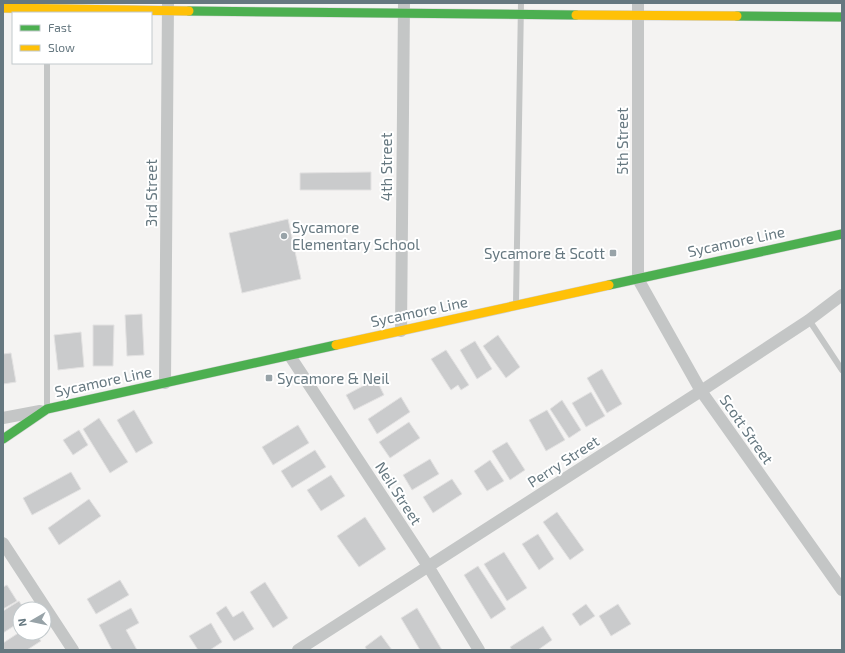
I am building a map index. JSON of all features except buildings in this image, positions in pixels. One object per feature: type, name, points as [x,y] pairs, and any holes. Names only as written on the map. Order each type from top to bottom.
[{"type":"street","name":"5th Street","points":[[638,3],[638,279]]},
{"type":"street","name":"3rd Street","points":[[165,383],[168,7]]},
{"type":"street","points":[[3,8],[404,8],[520,14],[842,17]]},
{"type":"street","name":"4th Street","points":[[401,331],[404,8]]},
{"type":"street","name":"Sycamore Line","points":[[3,418],[47,410],[842,234]]},
{"type":"street","name":"Scott Street","points":[[638,279],[700,391],[842,590]]},
{"type":"street","name":"Perry Street","points":[[298,650],[700,391],[809,320],[842,296]]},
{"type":"street","name":"Neil Street","points":[[290,356],[428,566],[478,650]]},
{"type":"street","points":[[3,439],[47,410]]},
{"type":"street","points":[[3,543],[73,650]]},
{"type":"lane","points":[[516,306],[521,3]]},
{"type":"lane","points":[[47,64],[47,410]]},
{"type":"lane","points":[[809,320],[842,370]]},
{"type":"traffic: fast","points":[[189,11],[576,15]]},
{"type":"traffic: fast","points":[[737,16],[842,17]]},
{"type":"traffic: fast","points":[[609,285],[842,234]]},
{"type":"traffic: fast","points":[[3,439],[47,409],[336,345]]},
{"type":"traffic: slow","points":[[3,8],[189,11]]},
{"type":"traffic: slow","points":[[576,15],[737,16]]},
{"type":"traffic: slow","points":[[336,345],[609,285]]},
{"type":"place","name":"Sycamore Elementary School","points":[[284,236]]},
{"type":"place","name":"Sycamore & Scott","points":[[613,253]]},
{"type":"place","name":"Sycamore & Neil","points":[[269,378]]}]
